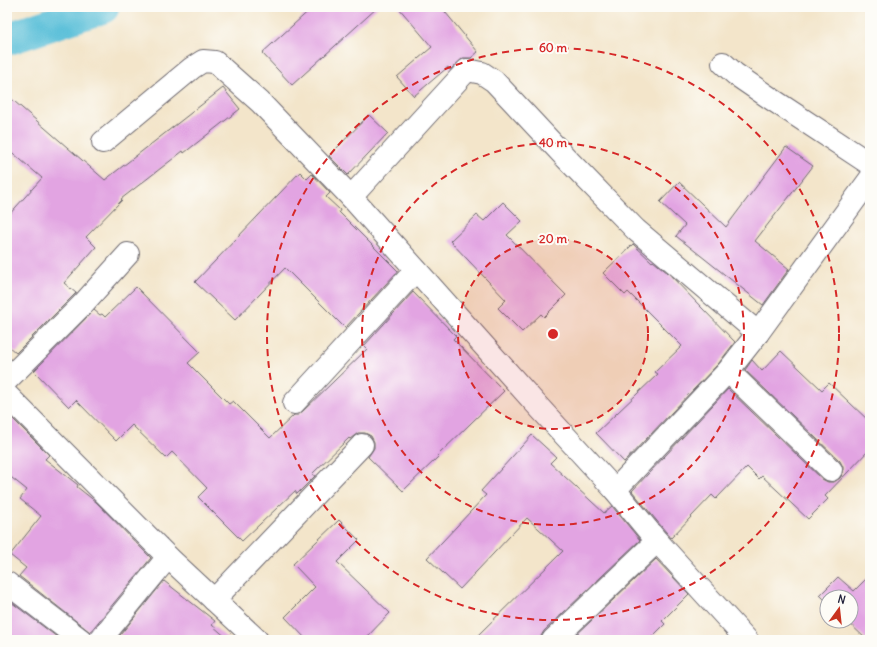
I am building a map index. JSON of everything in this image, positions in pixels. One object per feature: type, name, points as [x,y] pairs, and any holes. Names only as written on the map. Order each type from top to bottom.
[{"type":"street","points":[[103,142],[192,68],[203,61],[215,62],[260,102],[351,197],[615,490],[657,541],[747,640]]},
{"type":"street","points":[[723,63],[770,98],[870,164]]},
{"type":"street","points":[[351,197],[467,70],[482,73],[494,81],[636,230],[758,333]]},
{"type":"street","points":[[615,490],[728,371],[758,333],[870,179]]},
{"type":"street","points":[[7,380],[77,310],[128,254]]},
{"type":"street","points":[[294,403],[416,270]]},
{"type":"street","points":[[728,371],[831,470]]},
{"type":"street","points":[[7,395],[168,557],[257,640]]},
{"type":"street","points":[[214,600],[362,445]]},
{"type":"street","points":[[553,640],[657,541]]},
{"type":"street","points":[[100,640],[168,557]]},
{"type":"street","points":[[7,583],[81,640]]},
{"type":"building","points":[[313,7],[378,7],[292,85],[262,53]]},
{"type":"building","points":[[398,7],[441,7],[478,52],[471,58],[463,58],[450,70],[448,67],[414,96],[397,77],[432,47]]},
{"type":"building","points":[[223,88],[240,109],[184,153],[183,151],[121,199],[122,200],[86,237],[96,247],[64,283],[76,293],[16,353],[7,345],[7,217],[42,178],[7,148],[7,95],[105,180]]},
{"type":"building","points":[[369,115],[388,133],[348,175],[329,156]]},
{"type":"building","points":[[786,147],[813,166],[755,241],[789,269],[763,305],[676,236],[685,225],[660,202],[679,182],[726,227]]},
{"type":"building","points":[[300,172],[307,179],[312,174],[330,193],[326,197],[340,210],[339,212],[398,271],[345,328],[285,268],[235,320],[195,282]]},
{"type":"building","points":[[503,202],[522,221],[507,235],[566,295],[544,317],[541,314],[522,332],[498,308],[506,300],[450,241],[477,215],[484,221]]},
{"type":"building","points":[[633,244],[652,262],[653,261],[668,273],[735,342],[719,363],[624,462],[596,433],[658,374],[655,372],[682,346],[628,292],[625,295],[603,273]]},
{"type":"building","points":[[136,287],[200,352],[188,363],[229,404],[233,401],[270,438],[294,415],[298,415],[303,411],[367,349],[364,346],[413,292],[456,336],[453,339],[504,391],[403,491],[368,457],[374,448],[374,442],[371,436],[365,433],[358,433],[350,439],[349,438],[312,474],[315,476],[297,494],[295,491],[242,541],[198,497],[207,488],[172,452],[166,458],[132,425],[116,441],[76,400],[69,407],[34,371],[94,310],[105,317]]},
{"type":"building","points":[[781,351],[822,390],[829,383],[870,422],[870,449],[825,496],[828,499],[808,519],[762,476],[759,479],[747,467],[716,499],[712,495],[671,538],[632,491],[728,389],[822,479],[828,482],[834,482],[840,478],[843,473],[843,467],[840,461],[745,370],[752,360],[762,371]]},
{"type":"building","points":[[7,413],[49,455],[45,459],[78,485],[77,487],[96,502],[151,558],[90,632],[19,576],[26,568],[10,555],[41,516],[20,499],[27,490],[7,474]]},
{"type":"building","points":[[532,435],[556,457],[550,463],[604,513],[612,506],[640,540],[544,631],[541,636],[541,640],[473,640],[563,551],[527,518],[460,589],[427,558],[486,495],[481,491]]},
{"type":"building","points":[[339,520],[359,540],[337,562],[390,613],[364,640],[307,640],[285,617],[315,587],[293,564]]},
{"type":"building","points":[[656,559],[689,594],[662,621],[665,624],[649,640],[571,640]]},
{"type":"building","points":[[870,575],[870,640],[867,640],[855,629],[859,629],[859,589],[856,589]]},
{"type":"building","points":[[838,577],[852,589],[826,589]]},
{"type":"building","points":[[164,581],[215,621],[212,625],[229,640],[116,640]]},
{"type":"building","points":[[7,599],[61,640],[7,640]]},
{"type":"waterway","points":[[7,39],[103,7]]}]
